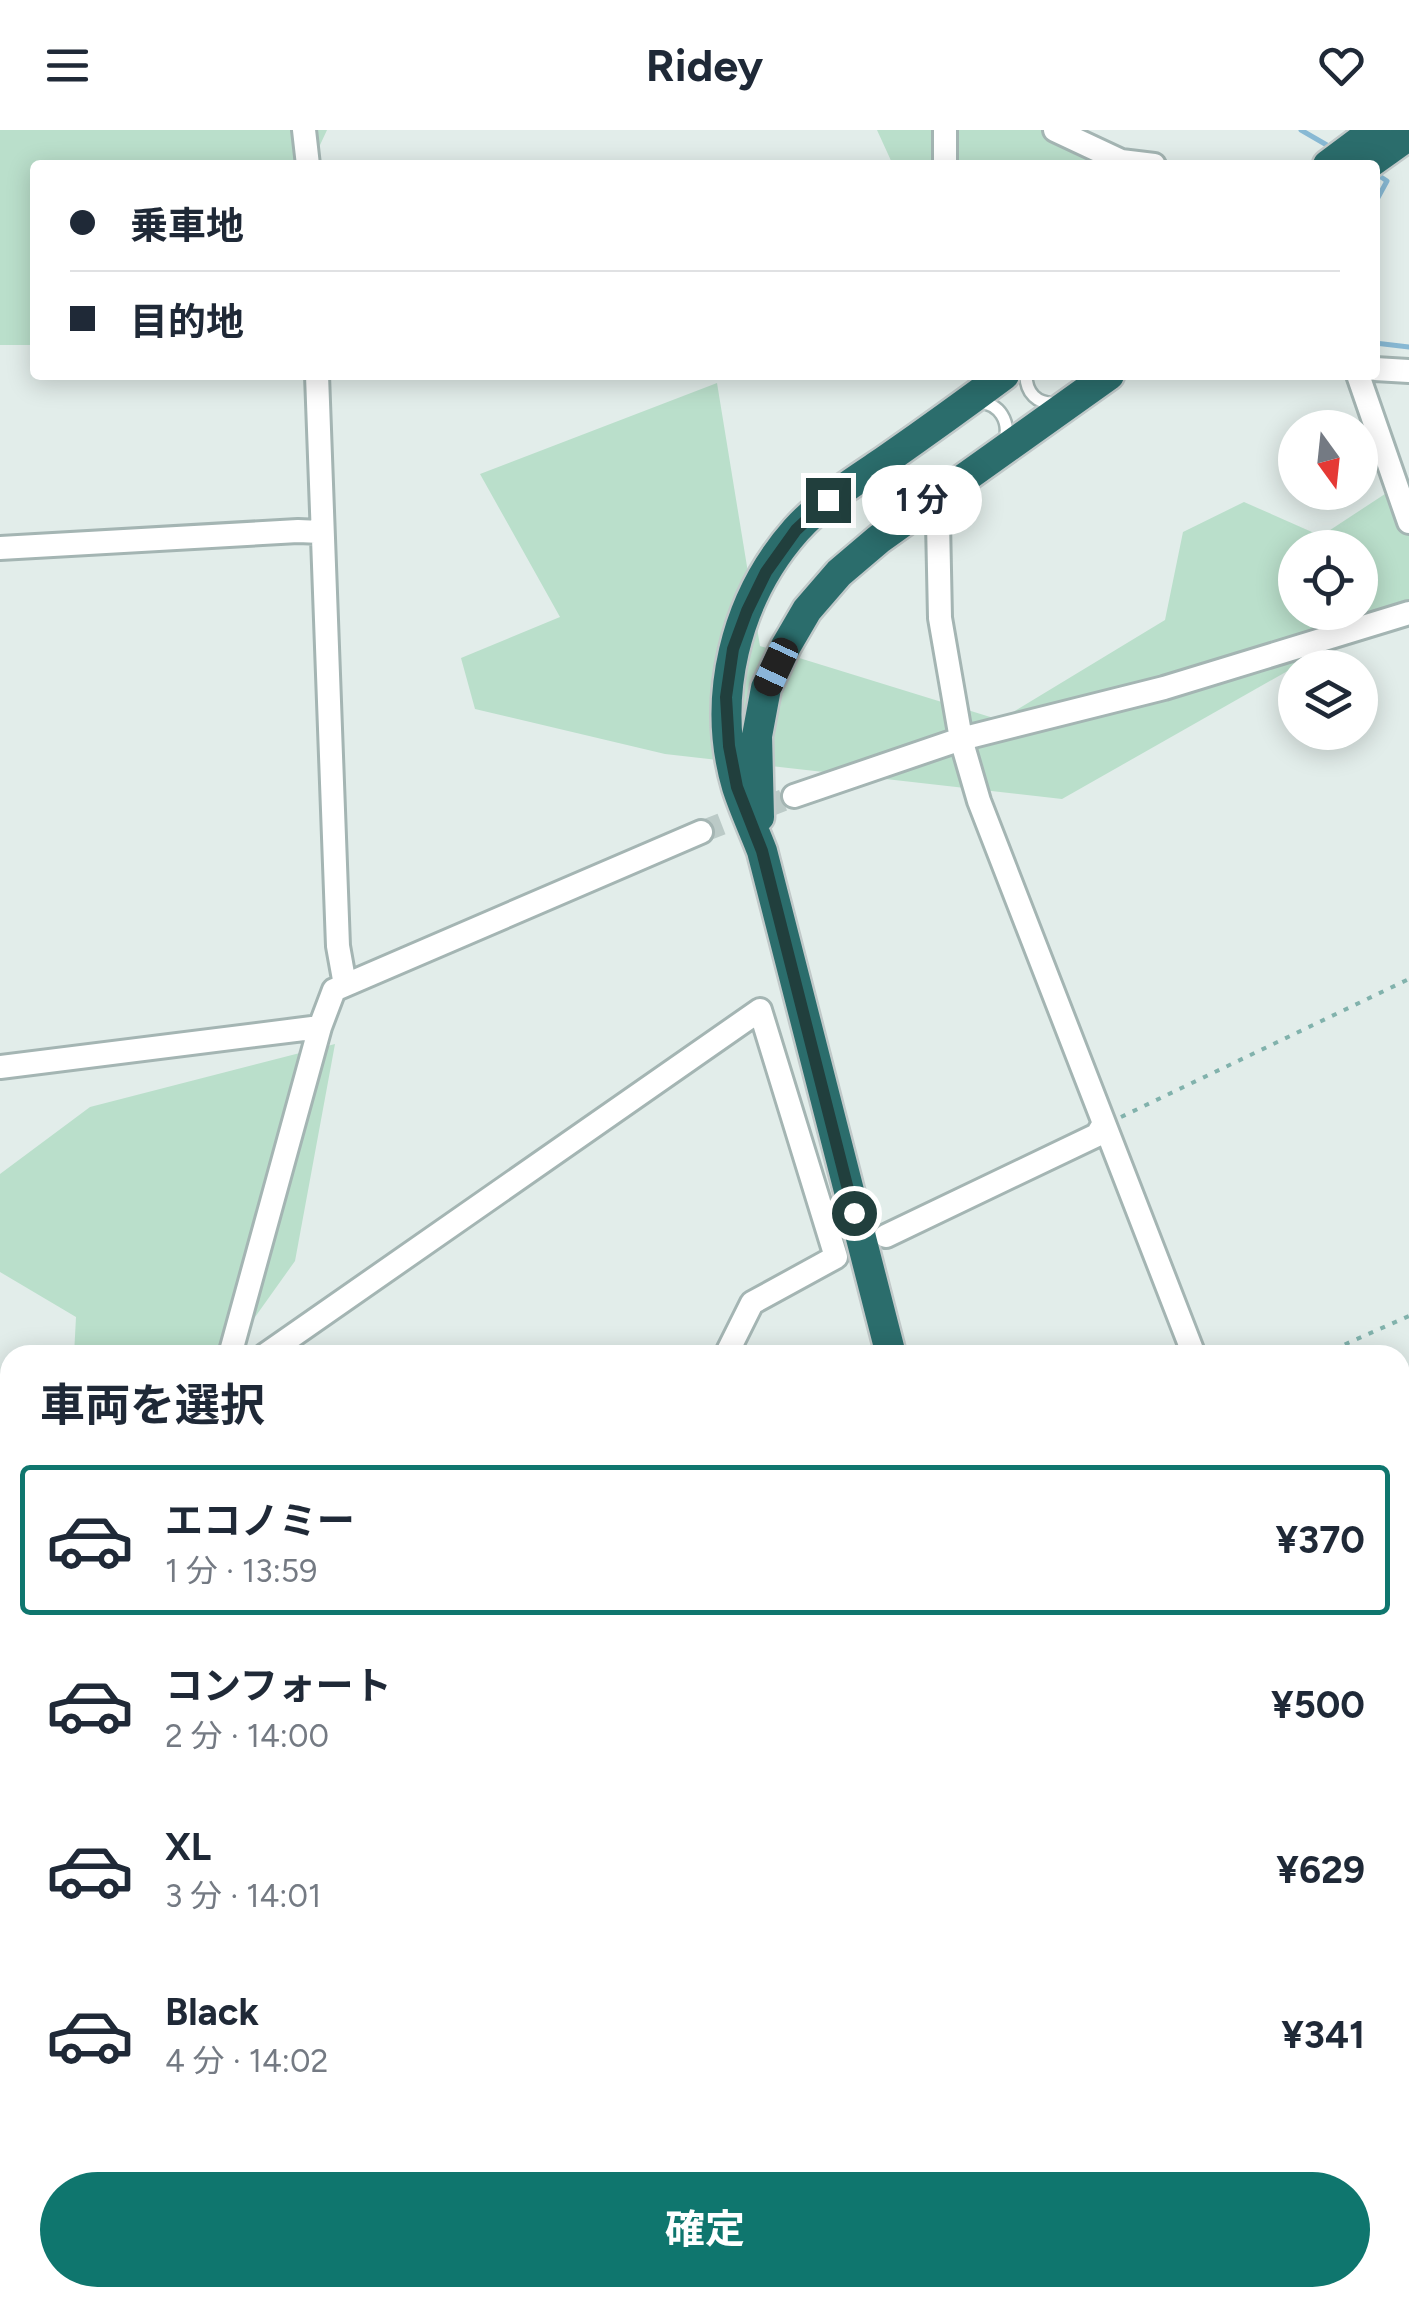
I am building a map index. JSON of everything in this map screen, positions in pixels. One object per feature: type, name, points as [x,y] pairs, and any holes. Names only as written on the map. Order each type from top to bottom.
[{"type":"highway","points":[[1335,160],[1375,130]]},
{"type":"highway","points":[[1373,160],[1409,135]]},
{"type":"highway","points":[[887,1345],[762,851],[737,787],[726,697],[733,649],[747,611],[766,572],[796,530],[828,500],[997,380]]},
{"type":"highway","points":[[762,851],[757,736],[766,688],[807,610],[839,572],[878,539],[1102,380]]},
{"type":"street","points":[[304,130],[307,160]]},
{"type":"street","points":[[944,160],[945,130]]},
{"type":"street","points":[[1055,130],[1122,160]]},
{"type":"street","points":[[1380,369],[1409,371]]},
{"type":"street","points":[[317,380],[338,946],[345,985]]},
{"type":"street","points":[[1360,380],[1409,522]]},
{"type":"street","points":[[938,522],[940,618],[961,739],[979,801],[1190,1345]]},
{"type":"street","points":[[0,548],[321,532]]},
{"type":"street","points":[[794,796],[961,739],[1164,688],[1409,613]]},
{"type":"street","points":[[233,1345],[320,1028],[334,990],[701,832]]},
{"type":"street","points":[[279,1345],[760,1010],[836,1257],[752,1302],[731,1345]]},
{"type":"street","points":[[0,1067],[320,1028]]},
{"type":"street","points":[[886,1236],[1098,1135],[1103,1125]]},
{"type":"lane","points":[[1026,380],[1032,396],[1042,402],[1074,400]]},
{"type":"lane","points":[[964,404],[982,401],[1001,412],[1007,436],[1001,452]]},
{"type":"path","points":[[1103,1125],[1409,979]]},
{"type":"path","points":[[1344,1345],[1409,1316]]},
{"type":"green space","points":[[0,130],[327,130],[313,160],[30,160],[30,345],[0,345]]},
{"type":"green space","points":[[877,130],[1060,130],[1115,160],[891,160]]},
{"type":"green space","points":[[717,383],[760,646],[1000,720],[1165,620],[1183,532],[1244,502],[1307,530],[1278,530],[1278,630],[1360,630],[1324,650],[1278,650],[1278,676],[1062,799],[665,754],[475,709],[461,658],[560,617],[480,474]]},
{"type":"green space","points":[[1391,490],[1409,533],[1409,602],[1378,620],[1378,530],[1330,530],[1361,510],[1378,510],[1378,499]]},
{"type":"green space","points":[[335,1044],[295,1261],[235,1345],[75,1345],[76,1317],[0,1272],[0,1174],[90,1107]]},
{"type":"waterway","points":[[1301,130],[1332,148]]},
{"type":"waterway","points":[[1380,176],[1387,181],[1380,194]]},
{"type":"waterway","points":[[1380,344],[1409,347]]},
{"type":"tunnel","points":[[701,832],[794,796]]},
{"type":"route","points":[[828,500],[796,530],[766,572],[733,649],[726,697],[737,787],[762,851],[854,1213]]}]
